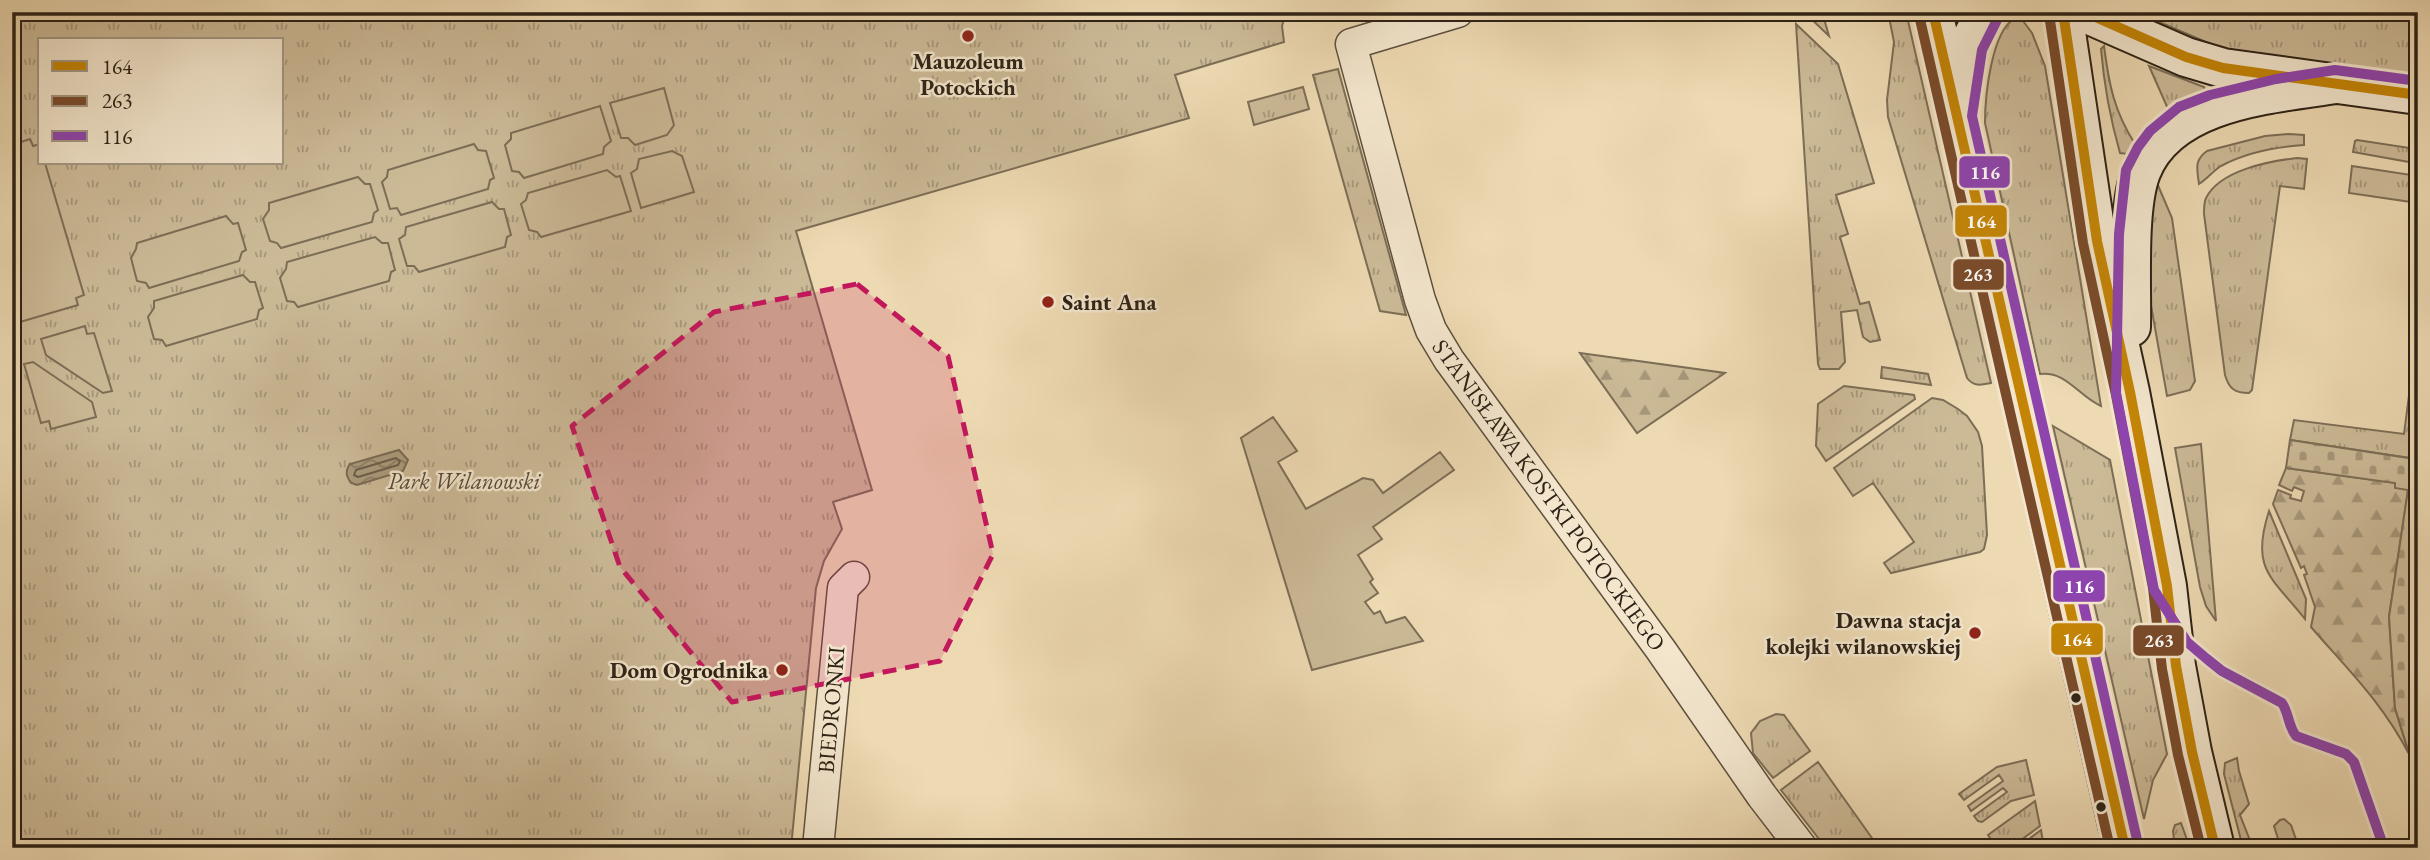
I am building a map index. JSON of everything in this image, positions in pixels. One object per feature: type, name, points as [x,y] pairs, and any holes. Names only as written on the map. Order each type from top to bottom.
[{"type":"main road","points":[[1933,12],[2125,848]]},
{"type":"main road","points":[[1958,117],[1968,46],[1984,12]]},
{"type":"main road","points":[[2063,12],[2097,242],[2130,392],[2167,586],[2176,666],[2192,752],[2215,848]]},
{"type":"main road","points":[[2083,12],[2186,57],[2223,68],[2418,95]]},
{"type":"main road","points":[[2130,392],[2133,234],[2140,174],[2150,154],[2166,135],[2187,119],[2213,109],[2279,93],[2336,84]]},
{"type":"street","name":"STANISŁAWA KOSTKI POTOCKIEGO","points":[[1458,12],[1351,44],[1420,300],[1431,330],[1449,360],[1661,650],[1788,843]]},
{"type":"street","name":"BIEDRONKI","points":[[818,848],[843,588],[854,577]]},
{"type":"highlighted area","points":[[857,284],[948,356],[993,554],[940,661],[732,702],[620,567],[572,426],[714,312]]},
{"type":"green space","name":"Park Wilanowski","points":[[12,12],[1286,12],[1282,26],[1284,42],[1175,75],[1189,118],[796,231],[872,490],[833,502],[842,529],[824,561],[816,588],[791,848],[12,848]]},
{"type":"green space","points":[[1804,12],[1822,12],[1829,36]]},
{"type":"green space","points":[[1888,12],[1906,12],[1991,383],[1975,384],[1967,378],[1888,117],[1887,100],[1894,42]]},
{"type":"green space","points":[[2145,12],[2418,12],[2418,74],[2249,56],[2213,45],[2145,16]]},
{"type":"green space","points":[[2020,17],[2032,33],[2045,66],[2101,406],[2058,376],[2040,374],[1985,123],[1988,82],[1995,51],[2007,25]]},
{"type":"green space","points":[[1796,24],[1838,64],[1874,183],[1836,195],[1848,234],[1840,237],[1860,304],[1869,302],[1880,340],[1870,342],[1863,337],[1857,310],[1841,312],[1845,362],[1839,369],[1820,369],[1818,364]]},
{"type":"green space","points":[[2104,46],[2114,97],[2135,144],[2128,154],[2120,153],[2113,127],[2102,62],[2101,49]]},
{"type":"green space","points":[[2149,66],[2204,87],[2206,92],[2168,109]]},
{"type":"green space","points":[[1338,69],[1406,315],[1380,311],[1313,75]]},
{"type":"green space","points":[[1303,87],[1309,109],[1254,125],[1248,102]]},
{"type":"green space","points":[[664,88],[674,125],[667,135],[635,145],[628,138],[621,138],[610,103]]},
{"type":"green space","points":[[600,106],[611,141],[604,147],[603,154],[524,178],[519,172],[512,171],[505,145],[511,139],[511,133]]},
{"type":"green space","points":[[2304,135],[2304,145],[2241,157],[2221,166],[2199,184],[2198,161],[2207,151],[2265,136]]},
{"type":"green space","points":[[30,139],[33,146],[38,145],[38,164],[45,164],[84,295],[76,298],[78,305],[20,322],[18,314],[12,316],[12,145]]},
{"type":"green space","points":[[2357,140],[2410,148],[2409,162],[2353,152]]},
{"type":"green space","points":[[474,144],[478,150],[486,151],[494,178],[490,180],[488,189],[401,215],[397,208],[390,209],[382,182],[387,177],[388,170]]},
{"type":"green space","points":[[672,151],[682,156],[694,192],[641,208],[631,173],[637,169],[639,159]]},
{"type":"green space","points":[[2297,158],[2307,159],[2304,189],[2280,186],[2252,390],[2249,393],[2240,392],[2228,384],[2225,375],[2204,214],[2205,201],[2213,188],[2234,174],[2260,165]]},
{"type":"green space","points":[[2352,166],[2418,176],[2418,203],[2349,193]]},
{"type":"green space","points":[[607,170],[616,177],[620,176],[631,211],[541,237],[537,232],[529,230],[521,204],[528,193]]},
{"type":"green space","points":[[358,177],[365,184],[370,184],[378,210],[374,213],[372,222],[281,248],[270,241],[263,219],[269,210],[269,203]]},
{"type":"green space","points":[[2157,183],[2172,218],[2195,381],[2190,390],[2167,396],[2149,294],[2149,221]]},
{"type":"green space","points":[[492,202],[499,209],[504,209],[511,235],[507,237],[505,247],[419,272],[414,266],[407,266],[399,239],[405,235],[406,227]]},
{"type":"green space","points":[[226,216],[233,224],[238,223],[246,250],[242,252],[239,261],[149,288],[146,283],[137,281],[131,258],[137,243]]},
{"type":"green space","points":[[375,237],[382,243],[388,243],[395,270],[391,272],[389,281],[298,307],[294,302],[287,301],[280,278],[287,262]]},
{"type":"green space","points":[[243,275],[250,282],[255,282],[263,308],[259,310],[257,319],[166,346],[162,340],[154,339],[148,317],[154,308],[154,301]]},
{"type":"green space","points":[[85,326],[87,334],[94,333],[112,391],[103,393],[46,355],[41,339]]},
{"type":"green space","points":[[2418,326],[2418,390],[2410,458],[2290,440],[2294,420],[2404,434]]},
{"type":"green space","points":[[1580,353],[1725,373],[1637,433]]},
{"type":"green space","points":[[33,362],[92,402],[96,417],[51,429],[49,421],[41,423],[24,364]]},
{"type":"green space","points":[[1882,367],[1928,374],[1931,385],[1881,378]]},
{"type":"green space","points":[[1844,386],[1914,395],[1915,399],[1826,461],[1816,446],[1818,404]]},
{"type":"green space","points":[[2418,390],[2418,782],[2395,708],[2389,617],[2408,490],[2395,488],[2395,483],[2286,468],[2290,440],[2409,458]]},
{"type":"green space","points":[[1932,398],[1943,400],[1958,409],[1967,416],[1978,432],[1982,446],[1987,535],[1984,549],[1891,573],[1884,563],[1914,542],[1873,483],[1853,496],[1834,468]]},
{"type":"green space","points":[[1273,417],[1297,451],[1278,462],[1306,509],[1363,478],[1373,480],[1383,493],[1440,452],[1454,470],[1373,527],[1382,539],[1358,555],[1378,593],[1365,602],[1374,614],[1380,611],[1386,623],[1405,617],[1423,641],[1312,670],[1241,438]]},
{"type":"green space","points":[[2053,426],[2110,460],[2167,754],[2153,780],[2144,819]]},
{"type":"green space","points":[[2201,444],[2216,621],[2206,606],[2200,587],[2175,448]]},
{"type":"green space","points":[[2286,468],[2396,483],[2408,490],[2389,617],[2395,708],[2409,754],[2376,702],[2311,627],[2315,607],[2304,575],[2307,574],[2304,566],[2301,568],[2273,504],[2278,490],[2301,501],[2304,491],[2294,487],[2292,491],[2279,485]]},
{"type":"green space","points":[[2269,511],[2306,599],[2305,619],[2274,582],[2263,560],[2262,547]]},
{"type":"green space","points":[[1776,714],[1784,715],[1810,751],[1773,778],[1753,753],[1751,733],[1760,721]]},
{"type":"green space","points":[[2237,758],[2249,804],[2240,815],[2253,848],[2243,848],[2224,774],[2225,763]]},
{"type":"green space","points":[[2026,760],[2034,795],[2011,801],[1982,822],[1978,821],[1974,816],[2007,792],[2003,788],[1971,811],[1968,806],[2003,781],[1999,775],[1964,800],[1959,794],[1997,767]]},
{"type":"green space","points":[[1818,762],[1879,848],[1826,848],[1781,790]]},
{"type":"green space","points":[[2035,801],[2040,826],[2010,848],[1997,848],[1988,835]]},
{"type":"green space","points":[[2284,819],[2291,825],[2299,848],[2281,848],[2274,826]]},
{"type":"green space","points":[[2181,823],[2190,848],[2175,848],[2173,831],[2175,825]]},
{"type":"green space","points":[[2041,830],[2044,848],[2017,848]]},
{"type":"water","points":[[399,450],[408,460],[403,471],[357,485],[349,480],[347,471],[350,464]]},
{"type":"transit line","name":"164","points":[[1933,12],[2125,848]]},
{"type":"transit line","name":"164","points":[[2063,12],[2097,241],[2130,392],[2167,586],[2176,666],[2192,752],[2215,848]]},
{"type":"transit line","name":"164","points":[[2084,12],[2186,57],[2223,68],[2418,95]]},
{"type":"transit line","name":"263","points":[[2049,14],[2083,243],[2116,395],[2153,588],[2162,669],[2178,755],[2201,848]]},
{"type":"transit line","name":"263","points":[[1919,15],[2110,848]]},
{"type":"transit line","name":"116","points":[[1998,18],[1982,50],[1972,116],[2138,844]]},
{"type":"transit line","name":"116","points":[[2384,848],[2354,762],[2346,754],[2296,736],[2282,703],[2222,671],[2187,642],[2154,590],[2116,393],[2119,234],[2126,170],[2150,131],[2179,107],[2210,95],[2276,79],[2335,70],[2418,81]]},
{"type":"place","name":"Mauzoleum Potockich","points":[[968,36]]},
{"type":"place","name":"Saint Ana","points":[[1048,302]]},
{"type":"place","name":"Dawna stacja kolejki wilanowskiej","points":[[1975,633]]},
{"type":"place","name":"Dom Ogrodnika","points":[[782,670]]}]
